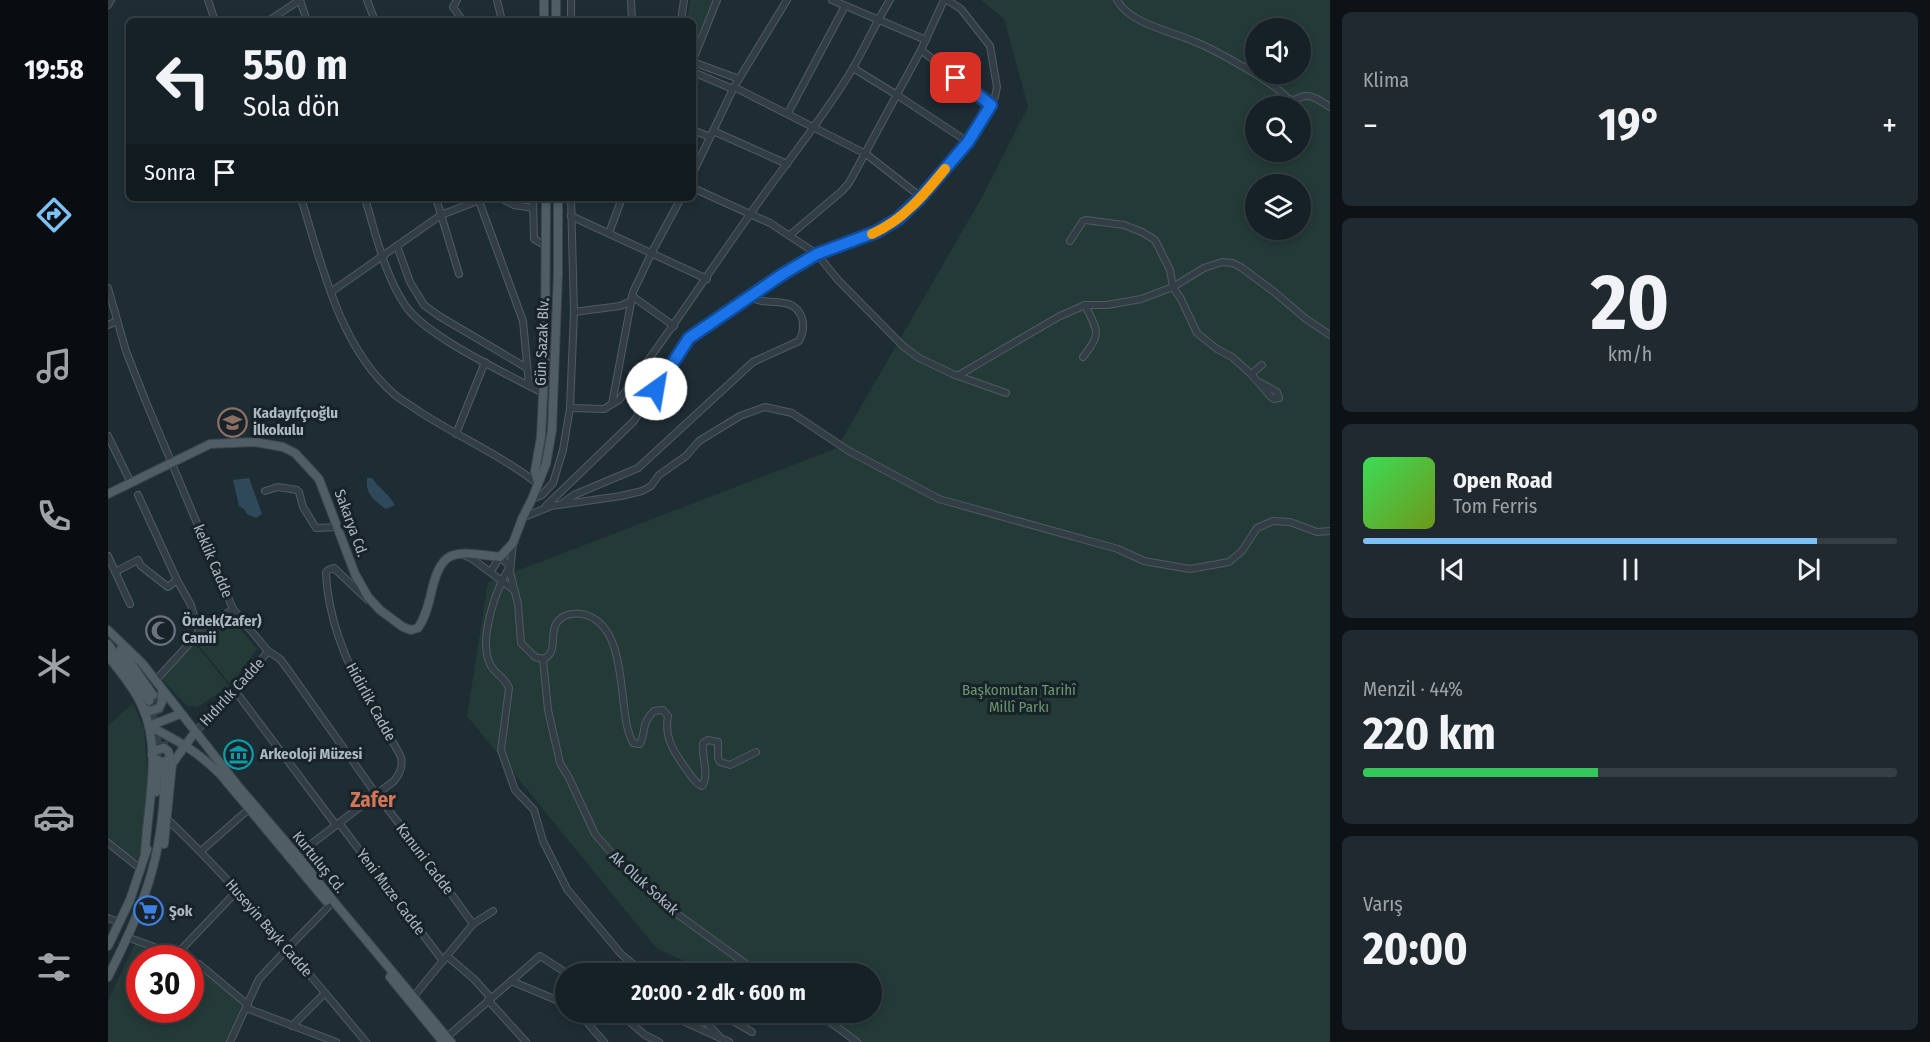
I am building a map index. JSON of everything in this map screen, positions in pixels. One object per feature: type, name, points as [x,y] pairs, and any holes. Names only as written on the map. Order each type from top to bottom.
[{"type":"main road","points":[[544,0],[544,18]]},
{"type":"main road","points":[[556,0],[556,18]]},
{"type":"main road","name":"Gün Sazak Blv.","points":[[538,484],[535,471],[541,437],[543,393],[546,201]]},
{"type":"main road","name":"Gün Sazak Blv.","points":[[513,543],[546,464],[552,430],[558,274],[558,201]]},
{"type":"main road","name":"Sakarya Cd.","points":[[108,494],[210,444],[254,442],[283,447],[295,453],[319,480],[359,582],[368,597],[380,610],[403,627],[411,630],[418,628],[427,611],[435,575],[440,565],[445,559],[460,554]]},
{"type":"main road","points":[[460,554],[500,557],[513,543]]},
{"type":"main road","points":[[108,631],[142,663],[155,681],[150,726],[162,760],[167,819],[162,852],[153,882],[108,977]]},
{"type":"main road","points":[[108,631],[140,674],[152,698]]},
{"type":"main road","points":[[108,644],[152,698]]},
{"type":"main road","points":[[108,656],[134,690],[152,698]]},
{"type":"main road","name":"Kurtuluş Cd.","points":[[152,698],[167,698],[340,910],[414,996],[444,1041]]},
{"type":"main road","points":[[150,726],[180,714]]},
{"type":"main road","name":"Kurtuluş Cd.","points":[[150,726],[185,744],[202,756],[444,1041]]},
{"type":"main road","points":[[178,755],[195,732]]},
{"type":"main road","points":[[162,760],[178,755],[202,756]]},
{"type":"main road","points":[[108,946],[141,869],[154,816],[162,760]]},
{"type":"main road","points":[[141,906],[158,841],[162,760]]},
{"type":"street","points":[[108,5],[111,0]]},
{"type":"street","points":[[208,0],[214,18]]},
{"type":"street","points":[[273,18],[300,0],[306,18]]},
{"type":"street","points":[[367,0],[374,18]]},
{"type":"street","points":[[457,0],[453,7],[461,18]]},
{"type":"street","points":[[497,0],[501,18]]},
{"type":"street","points":[[571,0],[571,18]]},
{"type":"street","points":[[631,0],[632,18]]},
{"type":"street","points":[[681,18],[684,0]]},
{"type":"street","points":[[696,53],[717,0]]},
{"type":"street","points":[[696,168],[734,88],[787,0]]},
{"type":"street","points":[[832,0],[926,40]]},
{"type":"street","points":[[570,408],[604,409],[619,400],[674,326],[853,68],[890,0]]},
{"type":"street","points":[[542,509],[634,422],[685,342],[783,274],[817,254],[876,232],[898,219],[921,197],[968,142],[991,105],[997,87],[990,46],[961,9],[945,0],[921,51],[866,154],[842,191],[790,235]]},
{"type":"street","points":[[1117,0],[1128,14],[1196,42],[1264,80],[1285,94],[1288,99],[1295,100],[1302,95],[1310,96],[1330,107]]},
{"type":"street","points":[[788,112],[845,6]]},
{"type":"street","points":[[921,51],[991,105]]},
{"type":"street","points":[[696,62],[739,79]]},
{"type":"street","points":[[853,68],[897,94],[968,142]]},
{"type":"street","points":[[696,73],[788,112],[866,154],[921,197]]},
{"type":"street","points":[[696,131],[712,134],[787,164]]},
{"type":"street","points":[[696,189],[751,213],[790,235],[817,254],[838,280],[903,346],[919,358],[955,375],[1006,393]]},
{"type":"street","points":[[302,201],[331,292],[350,335],[379,380],[395,395],[456,434],[525,473],[538,484]]},
{"type":"street","points":[[365,201],[399,296],[417,319],[485,362],[543,393]]},
{"type":"street","points":[[437,201],[459,274]]},
{"type":"street","points":[[331,292],[441,215],[478,201],[523,321],[529,386]]},
{"type":"street","points":[[505,201],[533,208]]},
{"type":"street","points":[[533,201],[534,240],[546,246]]},
{"type":"street","points":[[532,499],[542,495],[553,483],[570,408],[574,312],[571,201]]},
{"type":"street","points":[[609,233],[621,201]]},
{"type":"street","points":[[612,404],[632,299],[652,252],[679,201]]},
{"type":"street","points":[[571,216],[707,279]]},
{"type":"street","points":[[1070,241],[1086,220],[1124,225],[1155,240],[1170,270],[1173,287],[1197,333],[1232,357],[1260,383]]},
{"type":"street","points":[[398,246],[410,282],[424,304],[439,316],[528,368]]},
{"type":"street","points":[[955,375],[959,375],[1058,317],[1085,305],[1141,299],[1173,287],[1213,263],[1222,262],[1233,264],[1273,291],[1306,319],[1330,335]]},
{"type":"street","name":"keklik Cadde","points":[[108,288],[117,321],[146,402],[200,535],[233,609],[268,651]]},
{"type":"street","points":[[562,503],[574,495],[638,468],[753,362],[799,341],[803,321],[801,314],[794,306],[788,303],[758,301],[751,297]]},
{"type":"street","points":[[574,312],[620,306],[632,299]]},
{"type":"street","points":[[632,299],[674,326]]},
{"type":"street","points":[[1083,357],[1096,337],[1097,328],[1085,305]]},
{"type":"street","points":[[108,325],[117,321]]},
{"type":"street","points":[[456,434],[485,362]]},
{"type":"street","points":[[1251,374],[1262,365]]},
{"type":"street","points":[[522,519],[542,509],[562,503],[621,496],[642,491],[651,486],[659,475],[686,456],[699,441],[740,416],[765,407],[792,412],[849,451],[939,499],[1118,549],[1144,561],[1190,569],[1229,561],[1242,551],[1257,528],[1273,521],[1290,522],[1310,531],[1330,531]]},
{"type":"street","points":[[108,436],[130,483]]},
{"type":"street","points":[[265,491],[278,487],[297,490],[300,492],[303,507],[316,528],[338,527]]},
{"type":"street","points":[[138,495],[191,605],[199,633]]},
{"type":"street","points":[[513,543],[510,572],[516,591],[521,644],[534,657],[543,659],[552,653],[552,634],[559,620],[573,614],[581,614],[600,622],[612,643],[622,686],[628,731],[633,743],[640,744],[643,726],[648,717],[654,711],[663,710],[668,716],[666,727],[670,745],[694,780],[702,786],[705,779],[703,743],[708,740],[718,742],[720,762],[730,765],[756,752]]},
{"type":"street","points":[[460,554],[471,558],[516,591]]},
{"type":"street","points":[[108,556],[130,604]]},
{"type":"street","points":[[490,571],[500,557],[510,566]]},
{"type":"street","points":[[115,572],[138,560],[141,566],[168,587],[177,580]]},
{"type":"street","points":[[510,566],[502,579],[486,637],[491,666],[506,681],[509,688],[501,750],[515,790],[534,810],[543,841],[567,889],[621,954],[632,963]]},
{"type":"street","name":"Hidirlik Cadde","points":[[297,855],[394,781],[400,772],[401,757],[369,702],[341,645],[329,606],[326,573],[328,570],[334,568],[380,610]]},
{"type":"street","points":[[155,681],[199,633],[233,609]]},
{"type":"street","name":"Hıdırlık Cadde","points":[[195,732],[236,692],[268,651]]},
{"type":"street","name":"Kanuni Cadde","points":[[268,651],[284,664],[375,794],[418,848],[473,924]]},
{"type":"street","name":"Ak Oluk Sokak","points":[[543,659],[548,710],[560,763],[595,834],[626,870],[673,911],[745,963]]},
{"type":"street","name":"Yeni Muze Cadde","points":[[236,692],[445,958],[474,979],[526,1042]]},
{"type":"street","points":[[201,851],[249,809]]},
{"type":"street","name":"Huseyin Bayk Cadde","points":[[167,819],[201,851],[237,891],[366,1042]]},
{"type":"street","points":[[108,843],[141,869]]},
{"type":"street","points":[[186,945],[237,891]]},
{"type":"street","points":[[230,1042],[259,979],[330,905]]},
{"type":"street","points":[[414,996],[473,924],[493,911]]},
{"type":"street","points":[[108,918],[119,922]]},
{"type":"street","points":[[127,938],[147,945]]},
{"type":"street","points":[[444,1041],[540,956],[555,966]]},
{"type":"street","points":[[204,968],[247,1006],[336,1042]]},
{"type":"street","points":[[511,981],[555,999]]},
{"type":"street","points":[[292,1026],[325,993]]},
{"type":"street","points":[[588,1023],[604,1042]]},
{"type":"street","points":[[631,1023],[645,1035],[659,1042]]},
{"type":"street","points":[[686,1023],[729,1042]]},
{"type":"street","points":[[706,1023],[723,1041]]},
{"type":"street","points":[[736,1023],[752,1032]]},
{"type":"street","points":[[832,1023],[857,1042]]},
{"type":"green space","points":[[690,0],[714,0],[696,45],[696,18],[687,18]]},
{"type":"green space","name":"Başkomutan Tarihî Millî Parkı","points":[[981,0],[1330,0],[1330,1042],[860,1042],[818,1023],[882,1023],[882,963],[688,963],[657,949],[467,716],[488,582],[837,448],[982,197],[1028,107],[1004,19]]},
{"type":"green space","points":[[232,619],[257,649],[231,685],[195,641]]},
{"type":"green space","points":[[194,642],[230,687],[197,707],[187,706],[162,679]]},
{"type":"green space","points":[[133,703],[144,729],[148,782],[149,807],[140,861],[108,841],[108,726]]},
{"type":"green space","points":[[136,941],[147,945],[134,945]]},
{"type":"green space","points":[[126,962],[126,1023],[204,1023],[204,971],[248,1005],[230,1042],[108,1042],[108,1001]]},
{"type":"water","points":[[249,478],[262,514],[256,518],[247,514],[239,506],[233,480]]},
{"type":"water","points":[[367,478],[372,478],[395,505],[386,509],[374,499],[367,488]]},
{"type":"tunnel","points":[[153,695],[162,719],[165,754]]},
{"type":"tunnel","points":[[149,701],[157,733],[158,756]]},
{"type":"slow traffic","points":[[872,234],[898,219],[914,205],[945,169]]},
{"type":"place","name":"Kadayıfçıoğlu İlkokulu","points":[[232,422]]},
{"type":"place","name":"Ördek(Zafer) Camii","points":[[161,630]]},
{"type":"place","name":"Arkeoloji Müzesi","points":[[239,754]]},
{"type":"place","name":"Şok","points":[[148,911]]},
{"type":"district","name":"Zafer","points":[[373,800]]},
{"type":"route","points":[[656,389],[689,338],[783,274],[817,254],[876,232],[898,219],[914,205],[968,142],[991,105],[956,78]]}]
